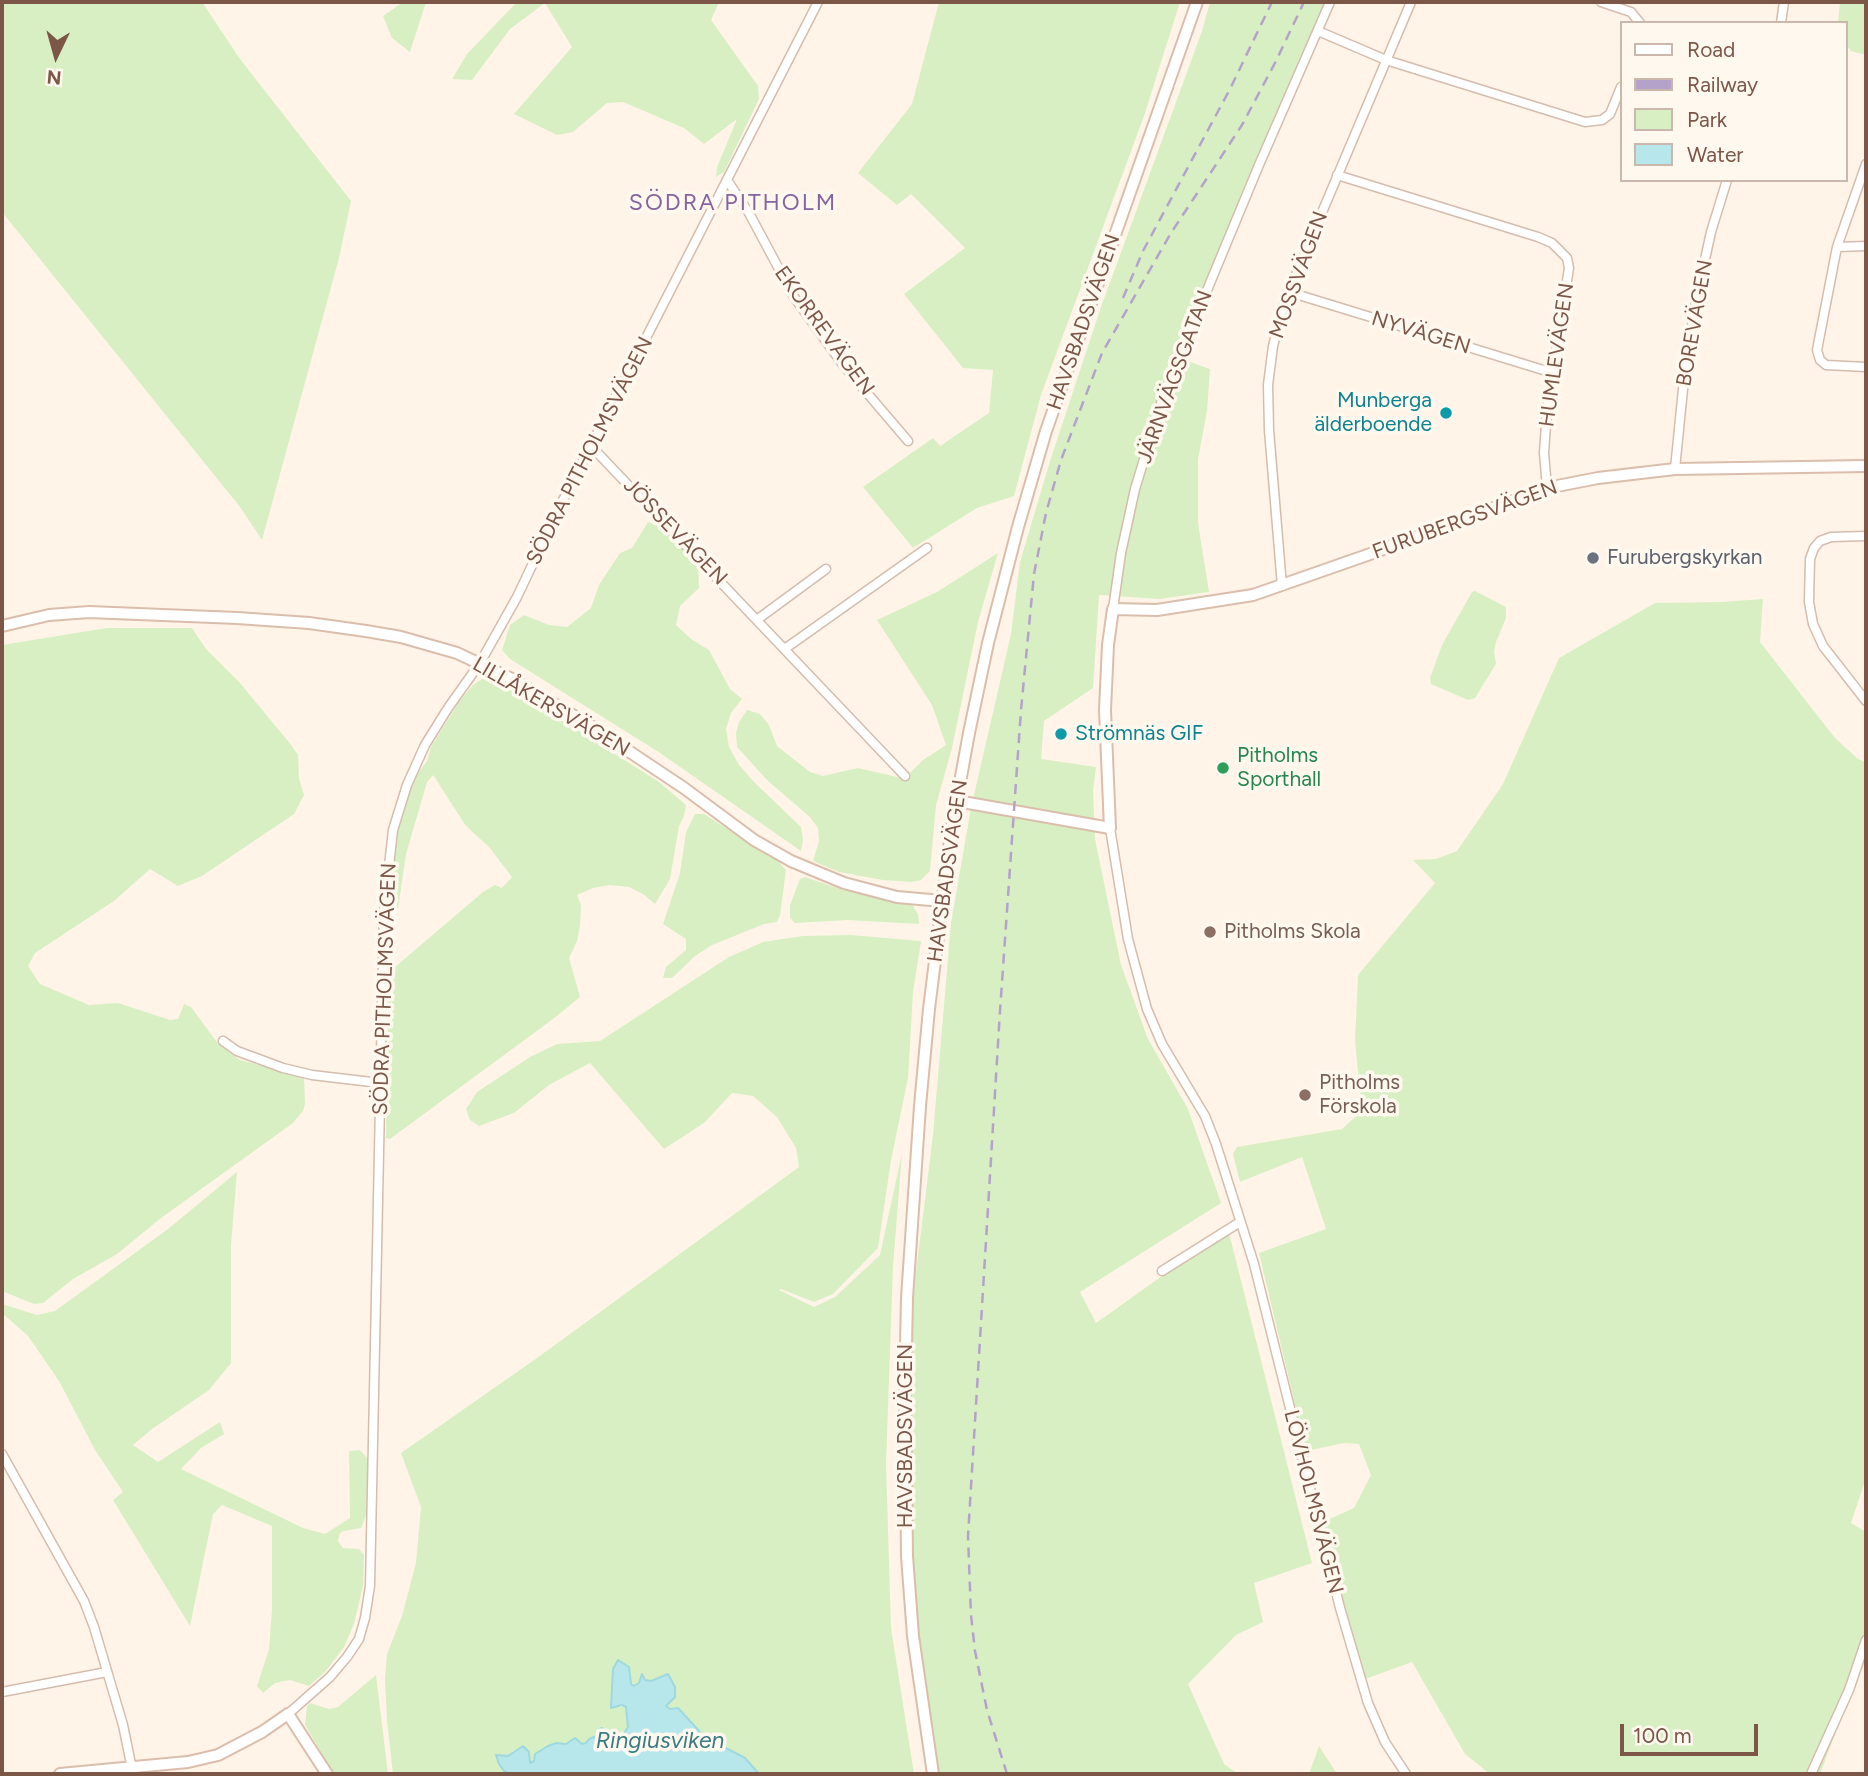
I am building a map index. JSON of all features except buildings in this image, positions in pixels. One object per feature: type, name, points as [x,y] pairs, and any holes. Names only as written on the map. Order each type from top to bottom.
[{"type":"street","name":"SÖDRA PITHOLMSVÄGEN","points":[[60,1774],[133,1771],[218,1755],[262,1732],[288,1714],[330,1677],[359,1639],[370,1586],[384,911],[393,830],[407,785],[425,745],[480,663],[517,597],[591,446],[818,2]]},
{"type":"street","name":"HAVSBADSVÄGEN","points":[[933,1774],[912,1636],[907,1556],[907,1298],[920,1106],[942,901],[957,800],[988,643],[1046,431],[1197,2]]},
{"type":"street","name":"JÄRNVÄGSGATAN","points":[[1110,828],[1105,710],[1108,645],[1121,553],[1135,489],[1164,394],[1330,2]]},
{"type":"street","name":"MOSSVÄGEN","points":[[1282,586],[1269,430],[1268,385],[1273,346],[1289,292],[1411,2]]},
{"type":"street","points":[[1601,2],[1631,12],[1638,21]]},
{"type":"street","points":[[1781,21],[1784,2]]},
{"type":"street","points":[[1318,31],[1386,60],[1585,122],[1602,120],[1610,114],[1619,92]]},
{"type":"street","points":[[1866,164],[1837,247],[1818,355],[1826,365],[1866,367]]},
{"type":"street","name":"HUMLEVÄGEN","points":[[1337,175],[1538,237],[1560,250],[1567,258],[1569,268],[1544,453],[1547,488]]},
{"type":"street","name":"EKORREVÄGEN","points":[[727,180],[749,213],[794,297],[844,366],[908,441]]},
{"type":"street","name":"BOREVÄGEN","points":[[1675,469],[1685,369],[1698,296],[1711,232],[1726,182]]},
{"type":"street","points":[[1837,247],[1866,246]]},
{"type":"street","name":"NYVÄGEN","points":[[1289,292],[1553,373]]},
{"type":"street","name":"JÖSSEVÄGEN","points":[[591,446],[905,776]]},
{"type":"street","name":"FURUBERGSVÄGEN","points":[[1113,609],[1157,610],[1253,595],[1547,488],[1621,474],[1675,469],[1866,466]]},
{"type":"street","points":[[1866,536],[1831,537],[1820,541],[1810,559],[1809,602],[1813,624],[1823,646],[1866,701]]},
{"type":"street","points":[[786,648],[927,548]]},
{"type":"street","points":[[758,619],[826,569]]},
{"type":"street","name":"LILLÅKERSVÄGEN","points":[[2,626],[49,615],[89,612],[309,623],[401,637],[457,653],[512,679],[591,726],[684,788],[754,840],[791,861],[844,883],[897,897],[942,901]]},
{"type":"street","points":[[957,800],[1110,828]]},
{"type":"street","name":"LÖVHOLMSVÄGEN","points":[[1110,828],[1128,939],[1147,1009],[1162,1044],[1208,1123],[1254,1265],[1340,1608],[1367,1703],[1385,1742],[1406,1774]]},
{"type":"street","points":[[223,1041],[237,1051],[284,1068],[312,1075],[380,1083]]},
{"type":"street","points":[[1162,1272],[1240,1222]]},
{"type":"street","points":[[2,1454],[84,1601],[123,1725],[133,1771]]},
{"type":"street","points":[[1811,1774],[1849,1690],[1866,1640]]},
{"type":"street","points":[[2,1692],[107,1672]]},
{"type":"street","points":[[288,1714],[327,1774]]},
{"type":"green space","points":[[2,2],[202,2],[240,59],[351,201],[339,258],[262,540],[240,507],[2,212]]},
{"type":"green space","points":[[403,2],[426,2],[410,52],[392,38],[383,16]]},
{"type":"green space","points":[[517,2],[719,2],[711,20],[758,86],[759,99],[724,172],[716,177],[717,167],[737,119],[704,144],[684,128],[623,102],[607,103],[573,132],[557,135],[514,114],[572,47],[545,3],[510,29],[472,80],[452,79],[467,54]]},
{"type":"green space","points":[[939,2],[1180,2],[1144,116],[1041,395],[1014,496],[977,508],[913,548],[863,487],[933,438],[940,446],[989,413],[993,370],[963,368],[904,294],[965,248],[911,194],[897,205],[858,173],[912,104]]},
{"type":"green space","points":[[1210,2],[1330,2],[1179,358],[1210,369],[1207,411],[1198,459],[1198,523],[1209,592],[1159,599],[1099,595],[1093,688],[1044,721],[1041,759],[1096,767],[1093,790],[1095,839],[1121,965],[1148,1039],[1188,1109],[1221,1203],[1080,1292],[1096,1323],[1228,1229],[1312,1563],[1254,1583],[1263,1622],[1236,1635],[1188,1684],[1224,1764],[1238,1774],[940,1774],[928,1713],[915,1597],[911,1468],[911,1312],[933,1135],[951,923],[971,808],[1011,634],[1020,562],[1101,307],[1202,31]]},
{"type":"green space","points":[[1840,2],[1866,2],[1866,55],[1851,51],[1847,46],[1847,21],[1838,21]]},
{"type":"green space","points":[[648,522],[659,527],[698,561],[699,588],[680,606],[676,625],[691,639],[709,650],[730,689],[742,699],[731,713],[726,729],[729,747],[739,765],[753,781],[801,827],[801,851],[657,751],[510,659],[502,650],[510,625],[524,615],[549,625],[567,627],[591,608],[599,585],[620,553],[632,548]]},
{"type":"green space","points":[[998,553],[978,622],[952,748],[936,805],[930,871],[921,880],[912,882],[883,880],[839,872],[813,861],[819,841],[818,828],[810,817],[768,781],[737,747],[736,733],[739,722],[747,710],[760,714],[769,725],[777,746],[810,772],[823,776],[858,768],[897,777],[911,772],[923,760],[946,745],[932,705],[877,620],[937,592]]},
{"type":"green space","points":[[1475,591],[1506,607],[1506,618],[1496,642],[1496,664],[1475,698],[1468,700],[1431,684],[1430,678],[1442,645]]},
{"type":"green space","points":[[1763,599],[1760,642],[1835,738],[1858,759],[1866,762],[1866,1478],[1851,1523],[1866,1532],[1866,1652],[1820,1774],[1490,1774],[1465,1754],[1412,1662],[1357,1682],[1316,1525],[1354,1508],[1371,1475],[1359,1444],[1344,1443],[1306,1451],[1259,1253],[1326,1229],[1302,1157],[1240,1182],[1233,1154],[1237,1147],[1342,1129],[1362,1111],[1355,1041],[1358,975],[1435,883],[1413,860],[1436,859],[1457,851],[1503,784],[1559,658],[1655,603]]},
{"type":"green space","points":[[107,628],[192,628],[206,649],[240,683],[292,746],[298,755],[299,779],[304,795],[294,814],[202,876],[178,886],[150,869],[114,901],[35,953],[28,966],[40,984],[89,1005],[118,1003],[170,1020],[178,1019],[184,1004],[191,1007],[219,1045],[240,1060],[304,1077],[305,1104],[293,1123],[161,1218],[117,1254],[73,1279],[43,1303],[34,1304],[2,1291],[2,645]]},
{"type":"green space","points":[[482,679],[499,681],[540,711],[560,719],[659,782],[686,805],[684,816],[679,826],[670,879],[655,904],[629,887],[610,885],[577,895],[581,905],[580,926],[569,958],[580,997],[390,1139],[386,1138],[388,973],[483,892],[495,885],[502,888],[512,877],[489,847],[466,826],[433,775],[427,782],[406,854],[398,909],[393,912],[389,908],[397,835],[415,777],[427,761],[431,747],[459,702],[473,685]]},
{"type":"green space","points":[[695,814],[704,814],[778,861],[786,870],[780,915],[777,922],[764,924],[712,945],[695,956],[672,978],[663,978],[666,967],[686,950],[686,939],[663,924],[680,873],[686,832]]},
{"type":"green space","points":[[805,877],[843,890],[897,898],[911,903],[918,914],[919,924],[847,920],[795,923],[790,918],[790,905],[800,879]]},
{"type":"green space","points":[[851,935],[921,941],[913,992],[908,1078],[891,1160],[878,1248],[833,1294],[814,1302],[779,1290],[814,1307],[835,1297],[880,1255],[902,1153],[893,1266],[886,1464],[891,1628],[914,1774],[759,1774],[745,1758],[723,1746],[696,1741],[700,1732],[682,1713],[666,1706],[663,1677],[651,1681],[645,1680],[642,1675],[639,1683],[634,1686],[613,1669],[611,1707],[626,1707],[628,1727],[617,1737],[608,1732],[599,1732],[597,1737],[582,1744],[556,1743],[530,1763],[514,1750],[508,1756],[500,1755],[504,1771],[510,1774],[393,1774],[387,1721],[387,1654],[402,1616],[416,1563],[421,1507],[401,1453],[537,1358],[799,1167],[796,1148],[777,1117],[753,1096],[732,1093],[704,1123],[664,1149],[590,1063],[549,1085],[514,1113],[479,1126],[470,1120],[466,1109],[477,1092],[530,1057],[557,1044],[600,1041],[729,957],[763,942],[803,936]]},
{"type":"green space","points":[[237,1172],[231,1245],[231,1363],[209,1390],[133,1445],[158,1462],[220,1422],[224,1434],[201,1448],[181,1469],[303,1528],[325,1534],[350,1518],[349,1451],[360,1450],[368,1459],[367,1513],[361,1528],[340,1533],[338,1541],[343,1548],[359,1549],[364,1555],[363,1586],[354,1624],[344,1647],[325,1672],[309,1686],[290,1680],[275,1683],[263,1693],[257,1686],[269,1649],[272,1526],[222,1505],[213,1514],[190,1626],[113,1500],[123,1492],[95,1450],[59,1381],[28,1336],[2,1313],[2,1304],[37,1315],[55,1311],[168,1229]]},
{"type":"green space","points":[[376,1675],[388,1774],[334,1774],[305,1725],[307,1706],[310,1703],[329,1709],[338,1707]]},
{"type":"green space","points":[[1319,1746],[1337,1774],[1309,1774]]},
{"type":"water","name":"Ringiusviken","points":[[618,1660],[629,1667],[631,1684],[634,1686],[639,1683],[642,1674],[645,1680],[651,1681],[668,1674],[675,1687],[675,1697],[666,1706],[670,1709],[678,1708],[700,1732],[696,1741],[722,1746],[745,1758],[759,1774],[510,1774],[504,1771],[496,1755],[508,1756],[523,1746],[529,1752],[530,1763],[534,1761],[535,1754],[548,1746],[566,1744],[575,1738],[582,1744],[586,1743],[597,1736],[602,1728],[617,1737],[624,1733],[628,1727],[626,1707],[622,1705],[611,1708],[613,1669]]},
{"type":"railway","points":[[1123,298],[1143,251],[1230,89],[1272,2]]},
{"type":"railway","points":[[1007,1774],[987,1710],[975,1651],[968,1536],[1000,1011],[1021,710],[1034,574],[1046,513],[1061,460],[1102,353],[1171,233],[1242,125],[1304,2]]},
{"type":"place","name":"Munberga älderboende","points":[[1446,413]]},
{"type":"place","name":"Furubergskyrkan","points":[[1593,558]]},
{"type":"place","name":"Strömnäs GIF","points":[[1061,734]]},
{"type":"place","name":"Pitholms Sporthall","points":[[1223,768]]},
{"type":"place","name":"Pitholms Skola","points":[[1210,932]]},
{"type":"place","name":"Pitholms Förskola","points":[[1305,1095]]},
{"type":"district","name":"SÖDRA PITHOLM","points":[[733,203]]}]
